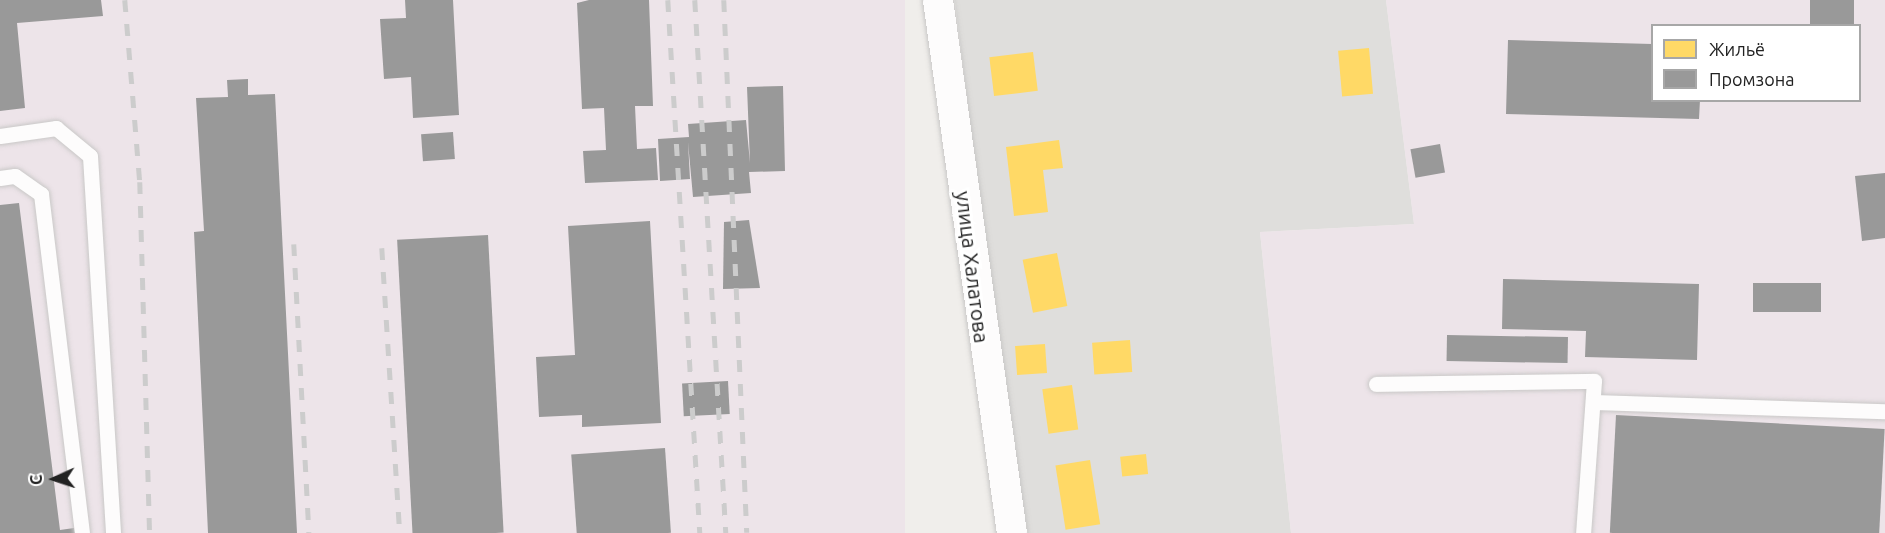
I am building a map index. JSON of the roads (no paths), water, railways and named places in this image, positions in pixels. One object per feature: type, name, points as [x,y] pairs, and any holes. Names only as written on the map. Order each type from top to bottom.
[{"type":"street","name":"улица Халатова","points":[[938,0],[1012,533]]},
{"type":"lane","points":[[0,136],[56,128],[90,156],[113,533]]},
{"type":"lane","points":[[0,178],[15,176],[41,194],[82,533]]},
{"type":"lane","points":[[1377,384],[1594,381],[1583,533]]},
{"type":"lane","points":[[1593,402],[1885,411]]},
{"type":"railway","points":[[125,0],[140,182],[150,533]]},
{"type":"railway","points":[[668,0],[700,533]]},
{"type":"railway","points":[[695,0],[726,533]]},
{"type":"railway","points":[[724,0],[747,533]]},
{"type":"railway","points":[[294,244],[309,533]]},
{"type":"railway","points":[[382,248],[400,533]]}]
